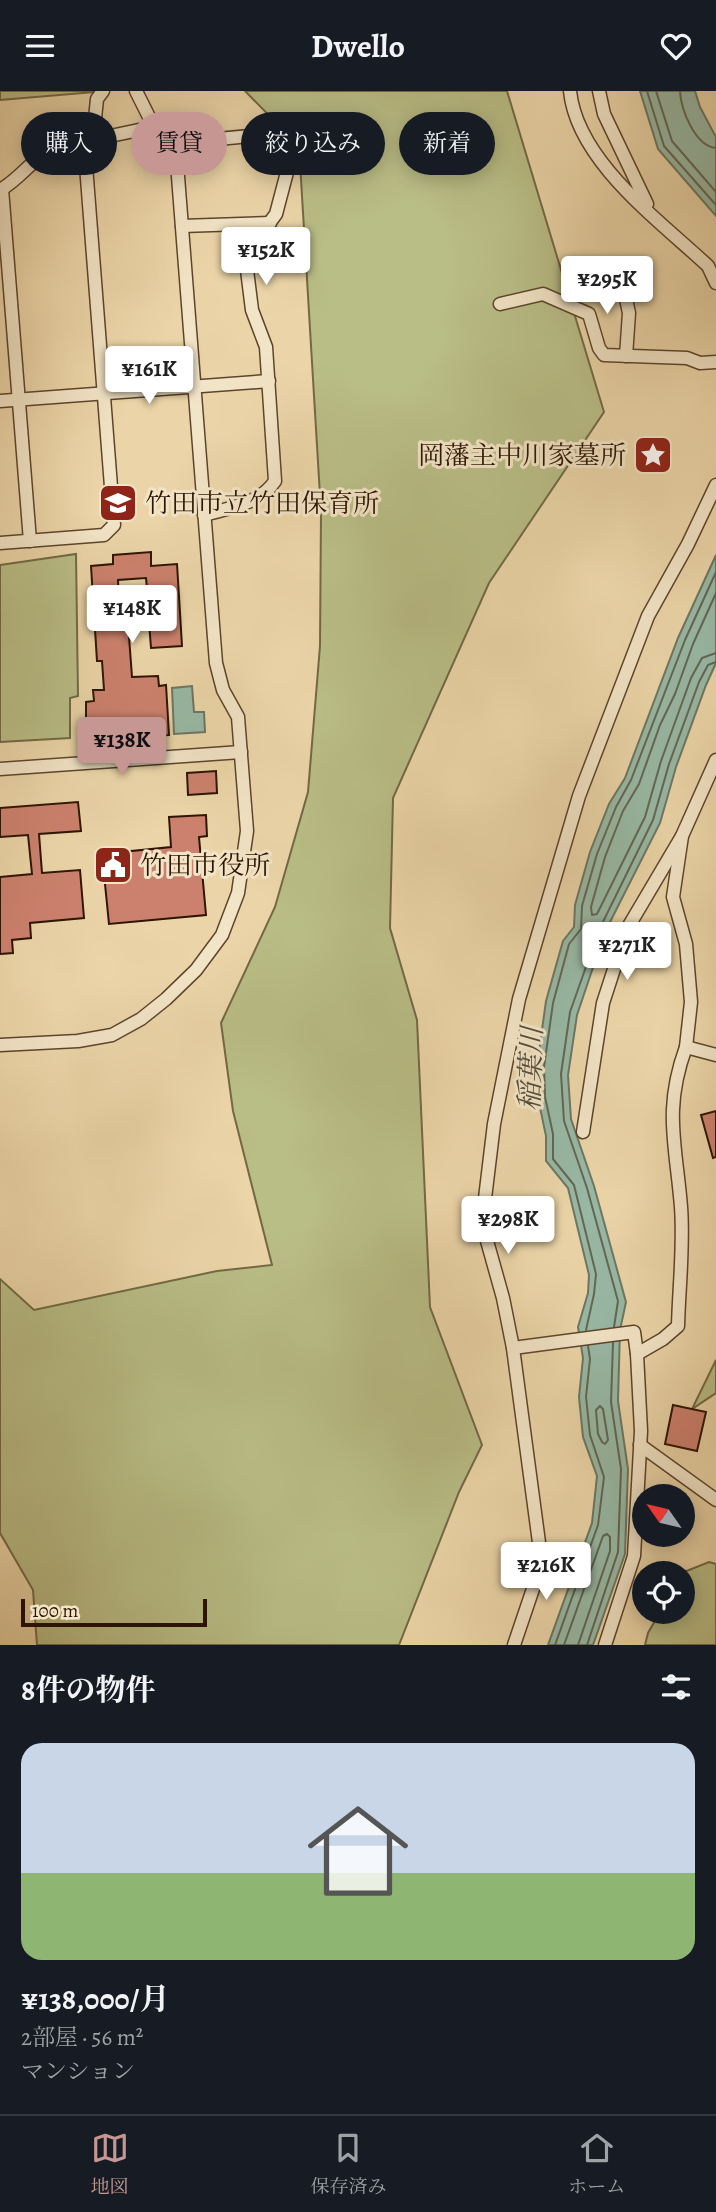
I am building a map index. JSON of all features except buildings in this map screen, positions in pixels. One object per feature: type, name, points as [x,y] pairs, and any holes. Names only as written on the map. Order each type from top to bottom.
[{"type":"street","points":[[94,112],[97,99],[103,91]]},
{"type":"street","points":[[136,91],[146,112]]},
{"type":"street","points":[[570,91],[586,141],[606,170],[708,266],[716,283]]},
{"type":"street","points":[[599,91],[604,114],[652,214]]},
{"type":"street","points":[[204,515],[260,497],[275,481],[266,347],[252,310],[247,270],[248,252],[276,214],[291,157],[291,147],[281,136],[271,134],[227,138]]},
{"type":"street","points":[[21,172],[1,189],[30,541]]},
{"type":"street","points":[[0,543],[104,535],[114,526],[102,392],[91,175]]},
{"type":"street","points":[[0,1045],[78,1041],[112,1035],[141,1020],[196,970],[222,935],[238,893],[247,831],[241,752],[238,717],[223,690],[216,663],[178,175]]},
{"type":"street","points":[[181,226],[270,223]]},
{"type":"street","points":[[500,304],[543,294],[589,314],[599,348],[604,355],[687,358],[700,363],[716,362]]},
{"type":"street","points":[[625,294],[629,313],[626,356]]},
{"type":"street","points":[[0,401],[269,381]]},
{"type":"street","points":[[514,1645],[536,1580],[540,1550],[517,1347],[482,1223],[496,1113],[519,999],[579,796],[643,628],[716,485]]},
{"type":"street","points":[[0,769],[241,752]]},
{"type":"street","points":[[583,1132],[603,1003],[627,929],[682,836],[716,760]]},
{"type":"street","points":[[637,1354],[663,1339],[678,1326],[681,1209],[672,1137],[672,1108],[677,1073],[686,1048],[691,1002],[686,944],[673,897],[682,836]]},
{"type":"street","points":[[686,1048],[716,1055]]},
{"type":"street","points":[[517,1347],[634,1332],[640,1445],[634,1556],[605,1645]]},
{"type":"street","points":[[640,1445],[716,1500]]},
{"type":"green space","points":[[0,91],[107,91],[0,100]]},
{"type":"green space","points":[[245,91],[507,91],[604,412],[489,583],[393,798],[390,928],[417,1020],[430,1307],[482,1445],[459,1492],[399,1645],[37,1645],[33,1590],[0,1533],[0,1279],[34,1310],[217,1271],[272,1265],[233,1111],[221,1023],[275,907],[308,792],[320,646],[321,512],[301,175],[385,175],[385,112],[266,112]]},
{"type":"green space","points":[[76,554],[78,696],[70,698],[70,738],[0,742],[0,565]]},
{"type":"green space","points":[[716,1360],[716,1393],[692,1409]]},
{"type":"green space","points":[[709,1562],[716,1564],[716,1645],[645,1645],[653,1624],[695,1624],[695,1568]]},
{"type":"water","points":[[640,91],[695,91],[716,137],[716,216],[658,149]]},
{"type":"water","points":[[716,555],[716,663],[676,767],[660,823],[605,932],[577,1015],[568,1075],[571,1119],[594,1186],[626,1302],[620,1330],[618,1401],[628,1469],[625,1554],[593,1645],[548,1645],[592,1523],[597,1476],[583,1437],[579,1397],[583,1358],[578,1327],[588,1293],[589,1275],[568,1188],[546,1161],[546,1136],[538,1098],[537,1066],[546,1001],[563,941],[574,927],[575,905],[590,852],[609,804],[625,778],[678,638]]},
{"type":"water","points":[[192,686],[194,712],[204,712],[205,732],[174,734],[172,688]]},
{"type":"place","name":"岡藩主中川家墓所","points":[[653,455]]},
{"type":"place","name":"竹田市立竹田保育所","points":[[118,503]]},
{"type":"place","name":"竹田市役所","points":[[113,865]]},
{"type":"water label","name":"稲葉川","points":[[530,1069]]}]
